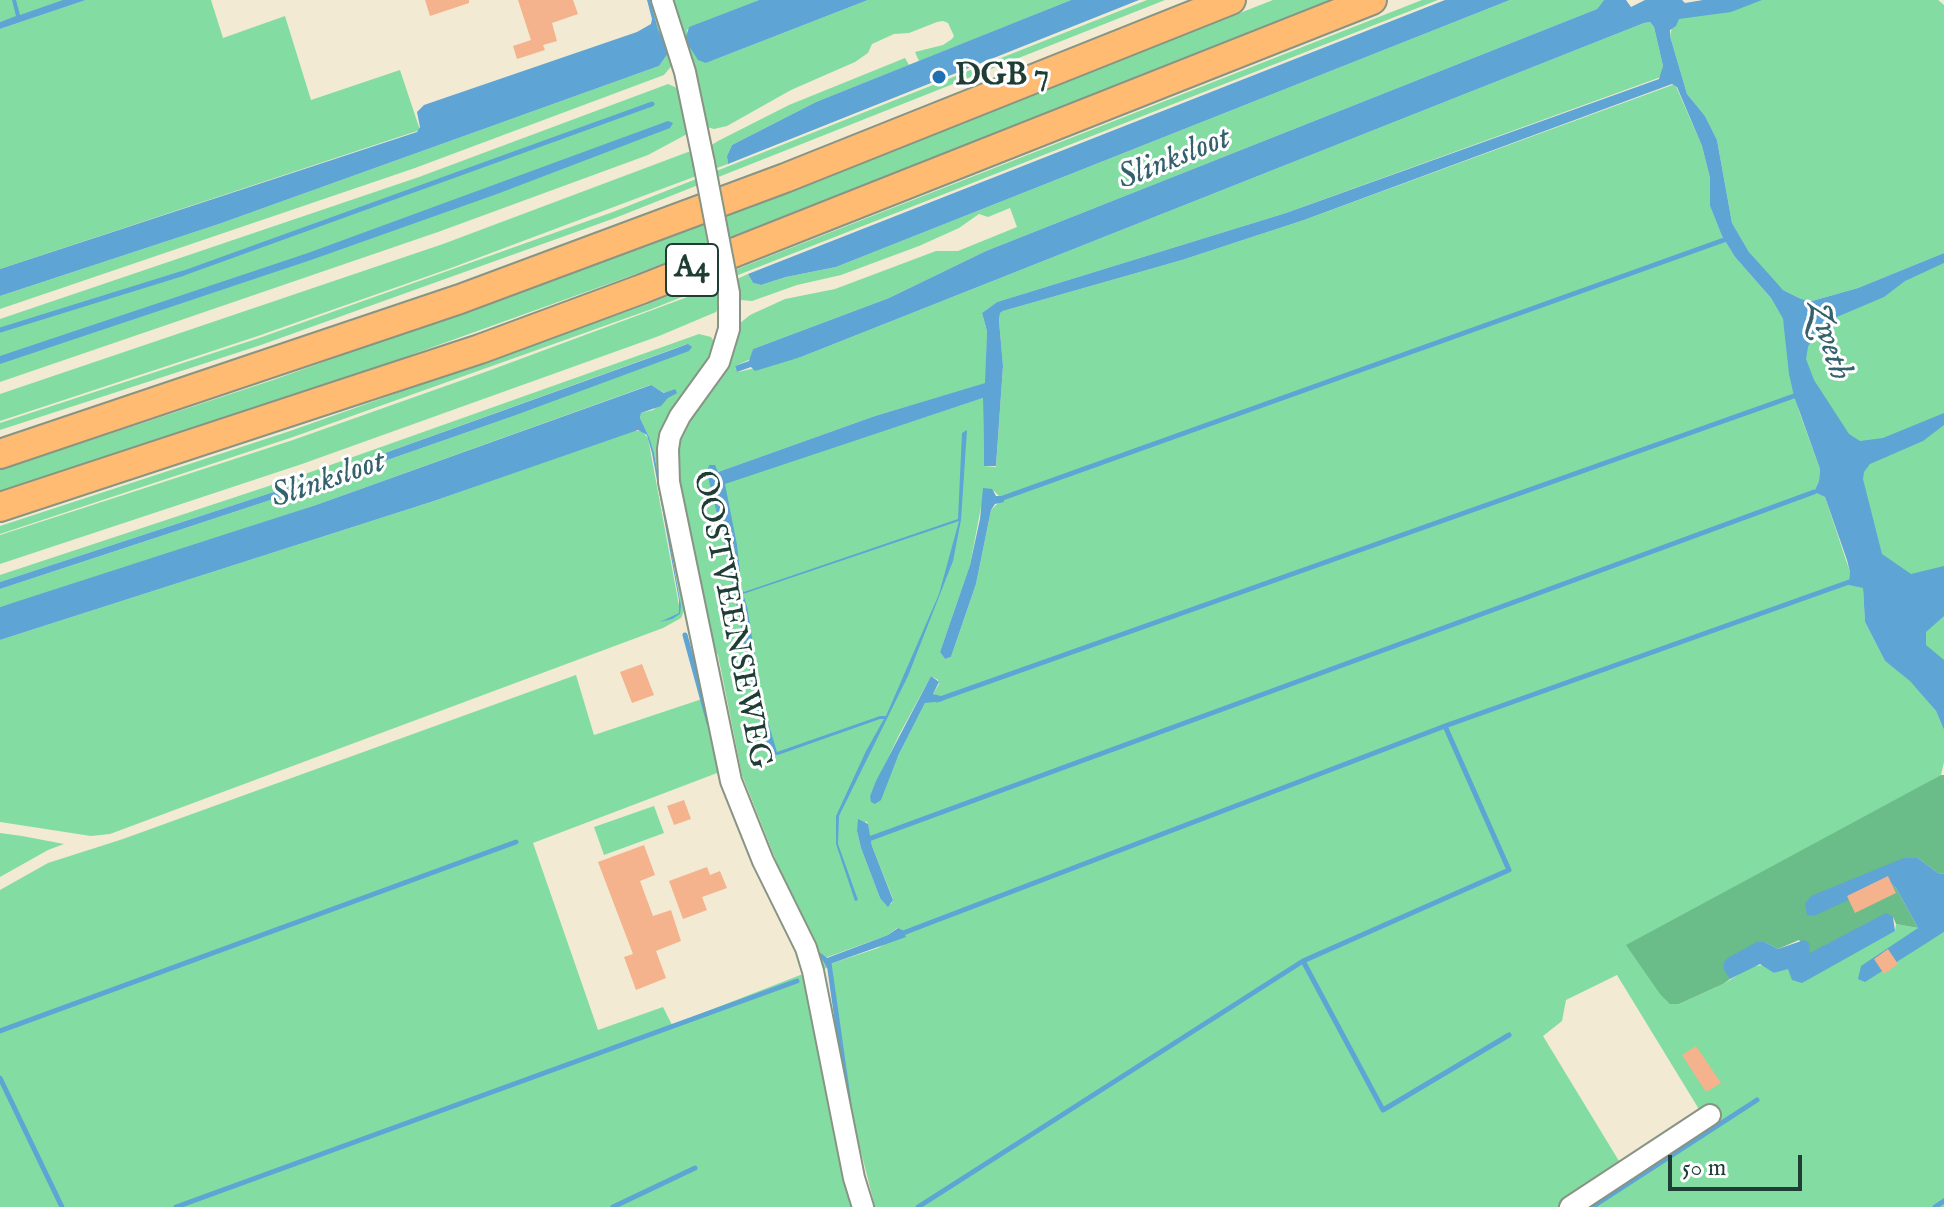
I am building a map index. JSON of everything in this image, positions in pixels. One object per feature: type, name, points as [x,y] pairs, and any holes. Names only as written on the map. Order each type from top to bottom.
[{"type":"highway","name":"A4","points":[[0,454],[269,366],[548,267],[785,178],[1231,0]]},
{"type":"highway","name":"A4","points":[[0,507],[480,349],[642,289],[1372,0]]},
{"type":"street","name":"OOSTVEENSEWEG","points":[[662,0],[687,83],[729,293],[729,329],[719,362],[680,416],[670,436],[669,482],[731,781],[763,861],[806,948],[863,1207]]},
{"type":"street","points":[[1570,1207],[1710,1115]]},
{"type":"green space","points":[[0,0],[68,0],[0,22]]},
{"type":"green space","points":[[86,0],[211,0],[223,38],[285,16],[311,100],[400,70],[420,130],[0,269],[0,29]]},
{"type":"green space","points":[[650,0],[655,0],[674,63],[664,75],[415,168],[0,309],[0,296],[219,224],[659,66],[669,52],[658,29]]},
{"type":"green space","points":[[671,0],[759,0],[687,30],[687,46],[690,45],[706,63],[868,0],[1071,0],[919,61],[915,52],[943,45],[952,39],[954,36],[948,23],[937,22],[909,33],[894,34],[872,44],[868,53],[855,62],[791,90],[727,126],[714,129],[707,127],[703,121]]},
{"type":"green space","points":[[1147,0],[1165,0],[615,218],[261,345],[0,430],[0,423],[259,338],[613,212]]},
{"type":"green space","points":[[1273,0],[1335,0],[636,274],[280,402],[0,494],[0,470],[273,380],[628,253]]},
{"type":"green space","points":[[1422,0],[1438,0],[649,310],[293,437],[0,534],[0,526],[290,431],[648,304]]},
{"type":"green space","points":[[1510,0],[1604,0],[1597,9],[986,251],[889,298],[753,349],[751,359],[735,366],[738,372],[801,357],[1650,22],[1654,27],[1663,66],[1661,77],[1286,213],[997,302],[982,313],[987,331],[986,383],[875,416],[718,472],[725,483],[983,398],[984,466],[996,467],[1003,366],[999,322],[1003,311],[1182,260],[1304,220],[1675,84],[1702,146],[1710,178],[1710,206],[1722,236],[1735,257],[1771,298],[1783,319],[1799,411],[1820,469],[1814,492],[1825,497],[1850,572],[1863,588],[1865,622],[1885,661],[1910,680],[1936,711],[1944,730],[1944,762],[1941,775],[1929,782],[1627,945],[1679,1004],[1753,966],[1765,965],[1774,973],[1895,931],[1896,924],[1918,928],[1912,934],[1927,942],[1944,932],[1944,1207],[1591,1207],[1709,1132],[1697,1106],[1617,975],[1566,1000],[1562,1021],[1543,1036],[1622,1166],[1561,1207],[875,1207],[838,1042],[830,964],[878,948],[904,932],[897,928],[888,935],[825,958],[818,950],[827,968],[818,971],[816,947],[784,881],[742,775],[718,655],[710,649],[673,477],[679,437],[722,378],[739,324],[750,315],[785,299],[835,289],[936,251],[958,251],[1017,227],[1010,208],[988,217],[979,214],[959,228],[919,246],[841,275],[797,285],[752,301],[736,296],[737,279],[748,274],[753,283],[761,285],[836,267]],"holes":[[[994,491],[999,496],[998,503],[991,510],[976,584],[951,657],[945,659],[940,652],[970,565],[981,507]],[[931,676],[938,680],[933,694],[941,697],[925,703],[898,756],[869,798]],[[867,821],[872,846],[893,899],[891,904],[880,898],[857,831]]]},
{"type":"green space","points":[[1717,0],[1938,0],[1944,5],[1944,253],[1858,288],[1812,301],[1783,290],[1771,279],[1749,252],[1732,223],[1717,140],[1705,116],[1687,94],[1670,36],[1674,18]]},
{"type":"green space","points":[[905,58],[909,65],[816,102],[732,145],[727,156],[728,164],[714,169],[710,146],[718,141],[789,105]]},
{"type":"green space","points":[[668,84],[682,95],[689,133],[648,155],[438,232],[0,382],[0,319],[419,177]]},
{"type":"green space","points":[[693,152],[699,175],[258,336],[0,421],[0,394],[443,244]]},
{"type":"green space","points":[[1944,261],[1944,689],[1901,620],[1803,358],[1799,321]]},
{"type":"green space","points":[[717,286],[720,304],[716,312],[659,336],[302,464],[0,564],[0,535],[293,440]]},
{"type":"green space","points":[[699,334],[711,337],[716,350],[673,412],[686,606],[681,618],[663,628],[110,834],[91,836],[0,822],[0,640],[434,501],[633,431],[642,431],[648,438],[680,611],[654,453],[648,435],[640,418],[641,413],[653,410],[675,389],[665,393],[650,385],[316,505],[57,591],[0,607],[0,589],[505,419],[687,344],[307,481],[0,582],[0,575],[305,474]]},
{"type":"green space","points":[[576,675],[594,735],[708,697],[725,770],[533,843],[598,1030],[663,1007],[672,1025],[808,972],[835,1134],[854,1207],[0,1207],[0,890],[48,863],[123,839]]},
{"type":"green space","points":[[1944,775],[1944,874],[1918,858],[1888,880],[1896,888],[1918,928],[1896,924],[1893,917],[1809,954],[1799,940],[1778,949],[1765,942],[1723,963],[1730,979],[1679,1004],[1670,1004],[1660,994],[1626,945]]},
{"type":"green space","points":[[654,806],[664,833],[604,855],[594,827]]},
{"type":"green space","points":[[0,833],[22,836],[64,844],[0,877]]},
{"type":"water","points":[[12,0],[16,0],[20,15],[63,0],[86,0],[0,29],[0,22],[16,16]]},
{"type":"water","points":[[647,0],[650,0],[658,29],[669,52],[659,66],[219,224],[0,296],[0,269],[417,132],[420,127],[417,112],[424,105],[637,32],[651,24]]},
{"type":"water","points":[[759,0],[868,0],[706,63],[698,60],[685,40],[689,27]]},
{"type":"water","points":[[1071,0],[1139,0],[728,164],[727,156],[732,145],[816,102]]},
{"type":"water","points":[[1445,0],[1510,0],[836,267],[761,285],[753,283],[748,274]]},
{"type":"water","points":[[1604,0],[1626,0],[1631,7],[1645,0],[1682,0],[1685,3],[1762,0],[1731,12],[1679,19],[1670,30],[1670,36],[1687,94],[1705,116],[1717,140],[1732,223],[1749,252],[1783,290],[1812,301],[1858,288],[1944,253],[1944,263],[1905,281],[1884,297],[1818,325],[1806,359],[1814,380],[1849,434],[1860,441],[1883,438],[1944,413],[1944,425],[1923,441],[1870,464],[1863,479],[1882,554],[1911,574],[1944,566],[1944,616],[1926,632],[1926,645],[1944,660],[1944,730],[1936,711],[1910,681],[1885,661],[1865,622],[1863,588],[1849,585],[1847,560],[1825,497],[1814,492],[1820,469],[1794,396],[1783,319],[1771,298],[1735,257],[1722,236],[1710,206],[1710,178],[1702,146],[1677,87],[1672,84],[1304,220],[1182,260],[1003,311],[999,321],[1003,366],[996,466],[984,466],[983,398],[725,484],[744,592],[958,519],[962,433],[967,430],[961,520],[953,561],[908,676],[839,816],[838,844],[858,900],[855,901],[836,844],[836,816],[884,719],[778,755],[770,754],[756,704],[725,546],[707,473],[709,465],[715,465],[718,472],[875,416],[985,383],[987,331],[982,313],[997,302],[1286,213],[1659,79],[1663,66],[1654,27],[1650,22],[1644,23],[801,357],[755,371],[751,367],[737,372],[735,366],[749,361],[753,349],[889,298],[986,251],[1597,9]],"holes":[[[959,521],[939,594],[886,716],[777,752],[762,702],[743,594]]]},
{"type":"water","points":[[668,121],[673,123],[670,128],[497,194],[0,364],[0,356],[308,253]]},
{"type":"water","points":[[688,344],[692,347],[689,351],[505,419],[0,589],[0,582],[307,481]]},
{"type":"water","points":[[651,385],[664,393],[675,389],[677,393],[661,406],[641,413],[640,418],[649,437],[654,453],[681,606],[680,614],[672,619],[660,622],[679,613],[679,600],[652,453],[647,435],[638,430],[434,501],[0,640],[0,607],[316,505]]},
{"type":"water","points":[[983,488],[992,489],[996,496],[1003,496],[1004,502],[995,504],[991,510],[976,584],[951,657],[945,659],[940,652],[970,565]]},
{"type":"water","points":[[931,676],[939,682],[933,694],[941,696],[943,701],[925,703],[898,756],[881,800],[875,804],[870,796],[876,781]]},
{"type":"water","points":[[858,819],[868,824],[872,846],[893,900],[888,907],[880,898],[861,848]]},
{"type":"water","points":[[1904,858],[1918,858],[1944,874],[1944,932],[1865,982],[1858,979],[1861,966],[1918,928],[1896,888],[1888,881],[1814,916],[1807,915],[1805,904],[1811,896]]},
{"type":"water","points":[[1886,913],[1893,917],[1895,931],[1802,983],[1792,980],[1788,969],[1774,973],[1760,964],[1730,979],[1724,970],[1723,963],[1728,958],[1757,942],[1765,942],[1778,949],[1804,940],[1809,943],[1810,953]]},
{"type":"water","points":[[898,928],[904,931],[906,937],[830,964],[830,968],[827,968],[817,950],[827,958],[888,935]]},
{"type":"building","points":[[425,0],[469,0],[469,3],[430,16]]},
{"type":"building","points":[[518,0],[573,0],[578,14],[552,23],[557,41],[543,45],[545,50],[517,59],[513,46],[531,40]]},
{"type":"building","points":[[642,664],[654,695],[632,703],[620,672]]},
{"type":"building","points":[[684,800],[691,819],[674,825],[667,806]]},
{"type":"building","points":[[644,845],[655,875],[640,881],[653,916],[671,910],[681,941],[656,951],[666,978],[636,990],[624,957],[633,954],[598,862]]},
{"type":"building","points":[[707,867],[710,875],[720,871],[727,888],[702,897],[707,910],[683,919],[669,881]]},
{"type":"building","points":[[1888,876],[1896,893],[1855,913],[1847,896]]},
{"type":"building","points":[[1888,949],[1898,964],[1884,974],[1874,959]]},
{"type":"building","points":[[1696,1046],[1721,1083],[1706,1092],[1682,1055]]},
{"type":"waterway","points":[[0,330],[184,273],[652,104]]},
{"type":"waterway","points":[[1000,499],[1724,240]]},
{"type":"waterway","points":[[937,700],[1794,396]]},
{"type":"waterway","points":[[866,840],[1814,492]]},
{"type":"waterway","points":[[898,935],[1445,726],[1852,581]]},
{"type":"waterway","points":[[685,635],[709,723]]},
{"type":"waterway","points":[[1445,726],[1509,870],[1303,961],[1383,1110],[1509,1035]]},
{"type":"waterway","points":[[0,1031],[516,842]]},
{"type":"waterway","points":[[918,1207],[1303,961]]},
{"type":"waterway","points":[[829,963],[849,1104]]},
{"type":"waterway","points":[[176,1207],[797,981]]},
{"type":"waterway","points":[[0,1078],[62,1207]]},
{"type":"waterway","points":[[1592,1207],[1757,1100]]},
{"type":"waterway","points":[[613,1207],[695,1168]]},
{"type":"waterway","points":[[1935,1207],[1944,1201]]},
{"type":"place","name":"DGB 7","points":[[939,77]]},
{"type":"water label","name":"Slinksloot","points":[[1175,160]]},
{"type":"water label","name":"Zweth","points":[[1827,341]]},
{"type":"water label","name":"Slinksloot","points":[[329,481]]}]
